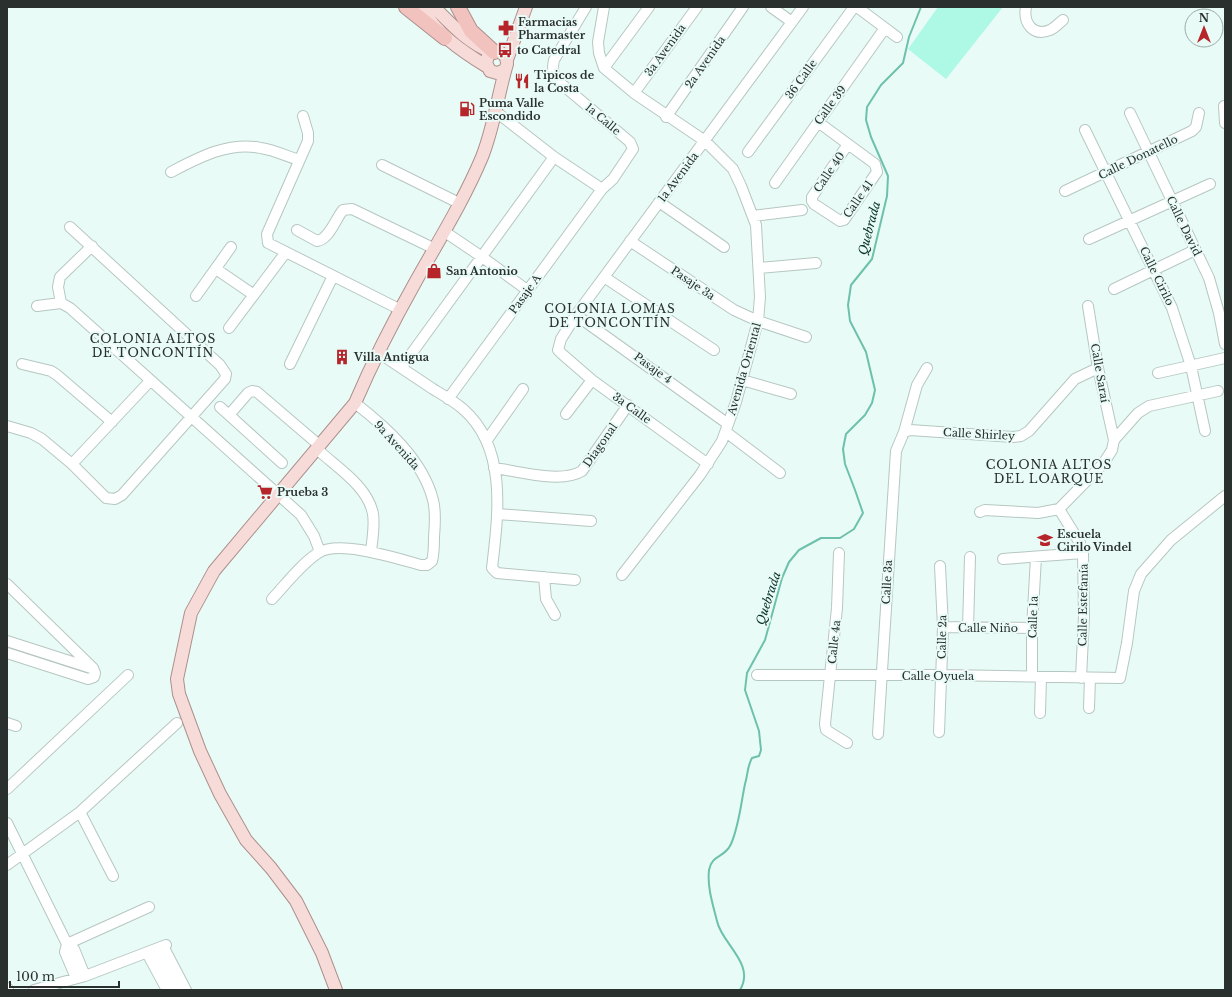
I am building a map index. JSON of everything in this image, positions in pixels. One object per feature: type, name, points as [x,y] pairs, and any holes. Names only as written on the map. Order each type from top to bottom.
[{"type":"highway","points":[[406,7],[445,38]]},
{"type":"highway","points":[[458,7],[471,31],[495,52]]},
{"type":"main road","points":[[421,7],[445,38],[461,51],[497,73],[506,65]]},
{"type":"main road","points":[[434,7],[460,34],[478,46],[504,54],[506,65]]},
{"type":"main road","points":[[336,990],[322,953],[296,901],[271,868],[246,840],[220,794],[200,751],[177,686],[177,672],[191,613],[214,571],[355,402],[401,310],[445,232],[482,158],[506,65],[516,31],[526,7]]},
{"type":"main road","points":[[496,105],[486,58],[495,52],[516,31]]},
{"type":"street","name":"1a Calle","points":[[586,7],[554,60],[552,67],[553,74],[558,81],[633,145],[633,149],[613,179],[602,189]]},
{"type":"street","points":[[604,7],[598,42],[599,53],[604,68]]},
{"type":"street","points":[[604,68],[649,7]]},
{"type":"street","name":"3a Avenida","points":[[634,93],[697,7]]},
{"type":"street","name":"2a Avenida","points":[[666,116],[743,7]]},
{"type":"street","points":[[771,7],[792,22]]},
{"type":"street","name":"1a Avenida","points":[[558,350],[561,338],[576,315],[803,7]]},
{"type":"street","points":[[858,7],[897,37]]},
{"type":"street","name":"36 Calle","points":[[748,152],[858,7]]},
{"type":"street","points":[[1026,7],[1025,20],[1028,26],[1035,30],[1049,30],[1063,20]]},
{"type":"street","name":"Calle 39","points":[[774,183],[885,28]]},
{"type":"street","name":"Avenida Oriental","points":[[604,68],[634,93],[705,141],[733,169],[742,186],[756,225],[758,268],[758,321],[727,428],[708,464],[622,575]]},
{"type":"street","points":[[496,105],[554,157],[602,189]]},
{"type":"street","points":[[1224,106],[1225,123]]},
{"type":"street","name":"Calle Donatello","points":[[1065,191],[1192,131],[1196,127],[1199,113]]},
{"type":"street","name":"Calle David","points":[[1130,114],[1209,278],[1222,312],[1225,344]]},
{"type":"street","points":[[303,116],[308,133],[308,141],[266,237],[269,245],[286,252],[401,310]]},
{"type":"street","name":"Calle 41","points":[[812,201],[836,219],[844,220],[877,172],[875,164],[818,122]]},
{"type":"street","name":"Calle Cirilo","points":[[1085,130],[1172,308],[1191,366],[1205,431]]},
{"type":"street","name":"Calle 40","points":[[812,201],[812,197],[848,144]]},
{"type":"street","points":[[171,172],[202,156],[235,147],[262,148],[299,160]]},
{"type":"street","points":[[401,368],[554,157]]},
{"type":"street","points":[[382,165],[459,203]]},
{"type":"street","points":[[1089,239],[1210,184]]},
{"type":"street","name":"Pasaje A","points":[[448,399],[602,189]]},
{"type":"street","points":[[659,202],[724,247]]},
{"type":"street","points":[[297,230],[317,241],[321,241],[326,238],[343,210],[352,209],[435,249]]},
{"type":"street","points":[[753,216],[802,210]]},
{"type":"street","points":[[7,426],[31,433],[72,464],[106,498],[110,500],[118,498],[192,418],[223,382],[226,374],[92,246],[70,227]]},
{"type":"street","points":[[445,232],[527,290]]},
{"type":"street","name":"Pasaje 3a","points":[[630,241],[734,310],[758,321],[806,337]]},
{"type":"street","points":[[61,303],[58,287],[60,278],[92,246]]},
{"type":"street","points":[[196,296],[231,247]]},
{"type":"street","points":[[1114,288],[1195,250]]},
{"type":"street","points":[[229,328],[286,252]]},
{"type":"street","points":[[758,268],[816,262]]},
{"type":"street","points":[[216,269],[254,295]]},
{"type":"street","points":[[290,364],[332,276]]},
{"type":"street","points":[[604,277],[714,350]]},
{"type":"street","points":[[37,306],[61,303],[70,308],[301,515],[308,523],[320,552]]},
{"type":"street","name":"Calle Saraí","points":[[1088,306],[1098,368],[1114,440]]},
{"type":"street","name":"Pasaje 4","points":[[576,315],[727,428],[780,473]]},
{"type":"street","name":"3a Calle","points":[[558,350],[592,380],[708,464]]},
{"type":"street","points":[[379,353],[463,409],[477,424],[487,440],[494,468],[498,514],[492,568],[493,571],[497,573],[575,580]]},
{"type":"street","points":[[1158,373],[1225,358]]},
{"type":"street","points":[[22,364],[51,371],[112,422]]},
{"type":"street","name":"Calle 3a","points":[[878,734],[896,451],[904,432],[913,397],[927,368]]},
{"type":"street","name":"Calle Shirley","points":[[904,432],[910,430],[1001,437],[1021,436],[1029,431],[1075,379],[1098,368]]},
{"type":"street","points":[[566,414],[592,380]]},
{"type":"street","points":[[742,380],[791,394]]},
{"type":"street","points":[[72,464],[150,381]]},
{"type":"street","points":[[487,440],[523,389]]},
{"type":"street","points":[[229,415],[248,393],[252,391],[258,392],[318,447],[359,488],[368,500],[373,514],[374,529],[371,552],[345,548],[334,548],[320,552],[300,568],[272,598]]},
{"type":"street","points":[[980,512],[985,510],[1038,514],[1059,509],[1103,464],[1112,450],[1114,440],[1138,413],[1149,406],[1218,391]]},
{"type":"street","name":"9a Avenida","points":[[355,402],[398,442],[418,466],[428,484],[434,501],[435,520],[433,557],[430,564],[421,565],[371,552]]},
{"type":"street","name":"Diagonal","points":[[494,468],[554,476],[575,476],[582,471],[628,405]]},
{"type":"street","points":[[220,407],[282,463]]},
{"type":"street","name":"Calle Oyuela","points":[[757,675],[941,675],[1120,678],[1127,643],[1134,591],[1141,574],[1171,540],[1225,496]]},
{"type":"street","name":"Calle Estefanía","points":[[1059,509],[1080,543],[1083,553],[1085,678],[1089,708]]},
{"type":"street","points":[[498,514],[591,521]]},
{"type":"street","name":"Calle 4a","points":[[839,553],[838,608],[825,724],[826,730],[846,742]]},
{"type":"street","points":[[1003,559],[1083,553]]},
{"type":"street","points":[[968,628],[970,557]]},
{"type":"street","name":"Calle 1a","points":[[1036,557],[1032,628],[1040,712]]},
{"type":"street","name":"Calle 2a","points":[[939,732],[943,628],[940,566]]},
{"type":"street","points":[[544,577],[546,599],[555,615]]},
{"type":"street","points":[[7,584],[93,668],[95,674],[94,677],[88,679],[7,653]]},
{"type":"street","name":"Calle Niño","points":[[943,628],[1032,628]]},
{"type":"street","points":[[7,642],[93,668]]},
{"type":"street","points":[[7,789],[128,675]]},
{"type":"street","points":[[7,865],[23,855],[80,812],[177,723]]},
{"type":"street","points":[[80,812],[113,876]]},
{"type":"street","points":[[7,823],[67,944],[65,952],[80,977]]},
{"type":"street","points":[[67,944],[149,907]]},
{"type":"street","points":[[34,990],[80,977],[158,949]]},
{"type":"street","points":[[158,949],[178,990]]},
{"type":"street","points":[[158,949],[170,976],[186,990]]},
{"type":"street","points":[[167,990],[170,976]]},
{"type":"green space","points":[[938,7],[1003,7],[946,79],[908,49]]},
{"type":"waterway","name":"Quebrada","points":[[740,990],[744,980],[744,971],[717,921],[711,896],[709,870],[713,861],[725,852],[731,844],[738,822],[749,764],[752,758],[759,756],[761,750],[759,731],[745,690],[747,673],[765,640],[782,578],[789,562],[799,550],[821,538],[840,538],[854,529],[863,513],[845,464],[843,449],[846,434],[865,415],[872,403],[875,390],[866,352],[850,321],[848,305],[851,285],[872,259],[887,196],[888,176],[871,137],[866,120],[867,107],[881,85],[903,63],[909,37],[921,7]]},
{"type":"place","name":"Farmacias Pharmaster","points":[[506,28]]},
{"type":"place","name":"to Catedral","points":[[505,50]]},
{"type":"place","name":"Tipicos de la Costa","points":[[522,81]]},
{"type":"place","name":"Puma Valle Escondido","points":[[467,109]]},
{"type":"place","name":"San Antonio","points":[[434,271]]},
{"type":"place","name":"Villa Antigua","points":[[342,357]]},
{"type":"place","name":"Prueba 3","points":[[265,492]]},
{"type":"place","name":"Escuela Cirilo Vindel","points":[[1045,540]]},
{"type":"district","name":"COLONIA LOMAS DE TONCONTÍN","points":[[610,315]]},
{"type":"district","name":"COLONIA ALTOS DE TONCONTÍN","points":[[153,345]]},
{"type":"district","name":"COLONIA ALTOS DEL LOARQUE","points":[[1049,471]]}]
